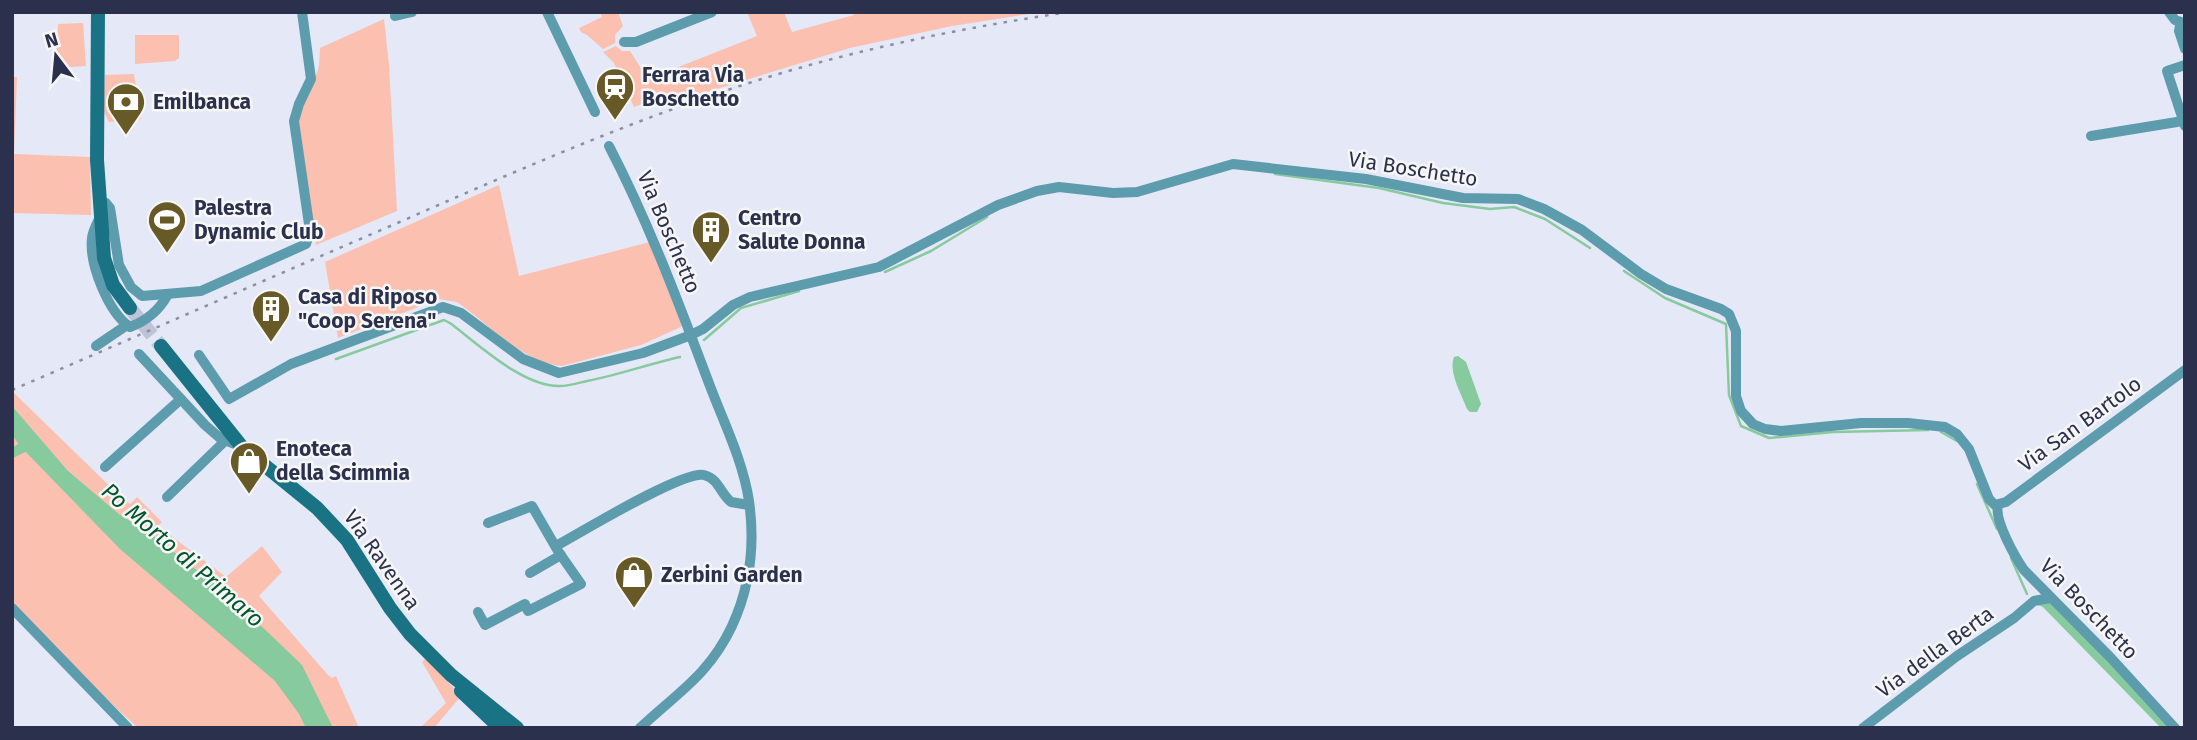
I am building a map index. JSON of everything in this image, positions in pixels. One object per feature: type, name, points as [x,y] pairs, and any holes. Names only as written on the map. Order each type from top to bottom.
[{"type":"main road","points":[[98,12],[99,50]]},
{"type":"main road","points":[[105,12],[96,89],[104,258],[108,276],[130,308]]},
{"type":"main road","name":"Via Ravenna","points":[[161,346],[242,447],[337,528],[357,552],[399,621],[452,675],[457,686],[517,728]]},
{"type":"main road","name":"Via Ravenna","points":[[474,698],[500,728]]},
{"type":"street","points":[[130,326],[105,294],[99,280],[92,246],[92,234],[101,208],[106,202],[110,208],[119,265],[131,287],[142,296],[167,296],[201,291],[302,246],[309,240],[295,121],[299,104],[311,79],[302,12]]},
{"type":"street","points":[[396,16],[412,12]]},
{"type":"street","points":[[547,12],[595,112]]},
{"type":"street","points":[[624,42],[636,42],[712,12]]},
{"type":"street","points":[[2167,13],[2184,23],[2180,28],[2183,44]]},
{"type":"street","points":[[2091,136],[2184,123],[2167,71],[2185,65]]},
{"type":"street","name":"Via Boschetto","points":[[609,146],[656,243],[691,335]]},
{"type":"street","name":"Via Boschetto","points":[[199,355],[229,399],[291,364],[439,307],[448,307],[457,310],[515,354],[539,367],[559,373],[643,353],[691,335],[741,301],[879,267],[998,205],[1045,189],[1068,187],[1129,193],[1233,164],[1366,179],[1463,198],[1518,199],[1582,230],[1653,282],[1678,295],[1721,309],[1728,314],[1735,331],[1736,396],[1741,411],[1753,424],[1781,431],[1861,423],[1931,424],[1954,431],[1965,443],[1989,499],[1997,505],[1998,517],[2024,570],[2175,728]]},
{"type":"street","points":[[96,346],[159,308],[167,296]]},
{"type":"street","points":[[640,728],[695,681],[709,665],[728,633],[741,602],[748,575],[751,548],[750,505],[738,459],[691,335]]},
{"type":"street","name":"Via Ravenna","points":[[139,354],[205,425],[226,440],[242,447]]},
{"type":"street","name":"Via San Bartolo","points":[[1997,505],[2006,502],[2185,370]]},
{"type":"street","points":[[105,467],[181,399]]},
{"type":"street","points":[[167,497],[226,440]]},
{"type":"street","points":[[530,573],[559,551],[650,494],[694,475],[712,479],[730,502],[750,505]]},
{"type":"street","points":[[478,612],[485,625],[524,604],[528,611],[581,584],[532,506],[488,523]]},
{"type":"street","points":[[2024,570],[2032,590],[2029,605]]},
{"type":"street","name":"Via della Berta","points":[[1863,728],[2039,598],[2050,598]]},
{"type":"street","points":[[12,608],[128,728]]},
{"type":"shaded area","points":[[600,12],[618,12],[623,26],[615,35],[615,43],[603,49],[579,28],[602,17]]},
{"type":"shaded area","points":[[747,12],[784,12],[792,32],[854,15],[854,12],[1042,12],[952,26],[850,48],[658,107],[655,99],[634,107],[614,63],[603,52],[616,46],[622,51],[630,51],[648,79],[757,36]]},
{"type":"shaded area","points":[[384,19],[397,211],[316,245],[299,124],[302,106],[310,93],[319,66],[320,48]]},
{"type":"shaded area","points":[[83,23],[86,66],[56,68],[58,24]]},
{"type":"shaded area","points":[[135,35],[179,35],[179,58],[175,61],[135,64]]},
{"type":"shaded area","points":[[134,74],[141,119],[109,122],[103,110],[105,75]]},
{"type":"shaded area","points":[[12,77],[17,77],[14,154],[90,157],[91,215],[12,213]]},
{"type":"shaded area","points":[[499,185],[519,276],[650,242],[681,327],[641,345],[562,366],[547,363],[519,350],[457,302],[439,299],[338,338],[325,262]]},
{"type":"shaded area","points":[[1458,356],[1466,362],[1481,404],[1477,412],[1467,409],[1456,383],[1453,363],[1454,357]]},
{"type":"shaded area","points":[[14,393],[120,496],[130,504],[137,497],[162,522],[158,526],[226,577],[262,546],[282,572],[259,596],[328,675],[332,678],[336,676],[359,728],[138,728],[88,682],[12,602]]},
{"type":"shaded area","points":[[12,406],[68,471],[120,515],[146,530],[232,598],[302,665],[333,728],[306,728],[275,681],[120,549],[21,447],[12,435]]},
{"type":"shaded area","points":[[427,657],[450,677],[448,682],[461,696],[434,728],[420,728],[446,703],[422,662]]},
{"type":"waterway","points":[[1275,174],[1379,188],[1443,203],[1490,209],[1514,207],[1545,219],[1590,248]]},
{"type":"waterway","points":[[885,272],[931,251],[987,217]]},
{"type":"waterway","points":[[1624,271],[1665,298],[1726,324],[1729,395],[1741,426],[1769,438],[1833,432],[1928,430]]},
{"type":"waterway","points":[[704,340],[741,308],[799,291]]},
{"type":"waterway","points":[[336,359],[444,320],[516,372],[546,384],[570,385],[680,357]]},
{"type":"waterway","points":[[1941,432],[1957,441]]},
{"type":"waterway","points":[[12,453],[32,443]]},
{"type":"waterway","points":[[1977,484],[1997,529]]},
{"type":"waterway","points":[[2011,558],[2027,594]]},
{"type":"waterway","points":[[2039,600],[2046,603],[2167,727]]},
{"type":"tunnel","points":[[130,308],[161,346]]},
{"type":"railway","points":[[12,390],[531,165],[705,98],[788,71],[867,50],[988,25],[1069,12]]},
{"type":"place","name":"Ferrara Via Boschetto","points":[[615,121]]},
{"type":"place","name":"Emilbanca","points":[[126,136]]},
{"type":"place","name":"Palestra Dynamic Club","points":[[167,254]]},
{"type":"place","name":"Centro Salute Donna","points":[[711,264]]},
{"type":"place","name":"Casa di Riposo \"Coop Serena\"","points":[[271,343]]},
{"type":"place","name":"Enoteca della Scimmia","points":[[249,495]]},
{"type":"place","name":"Zerbini Garden","points":[[634,609]]},
{"type":"water label","name":"Po Morto di Primaro","points":[[183,555]]}]
